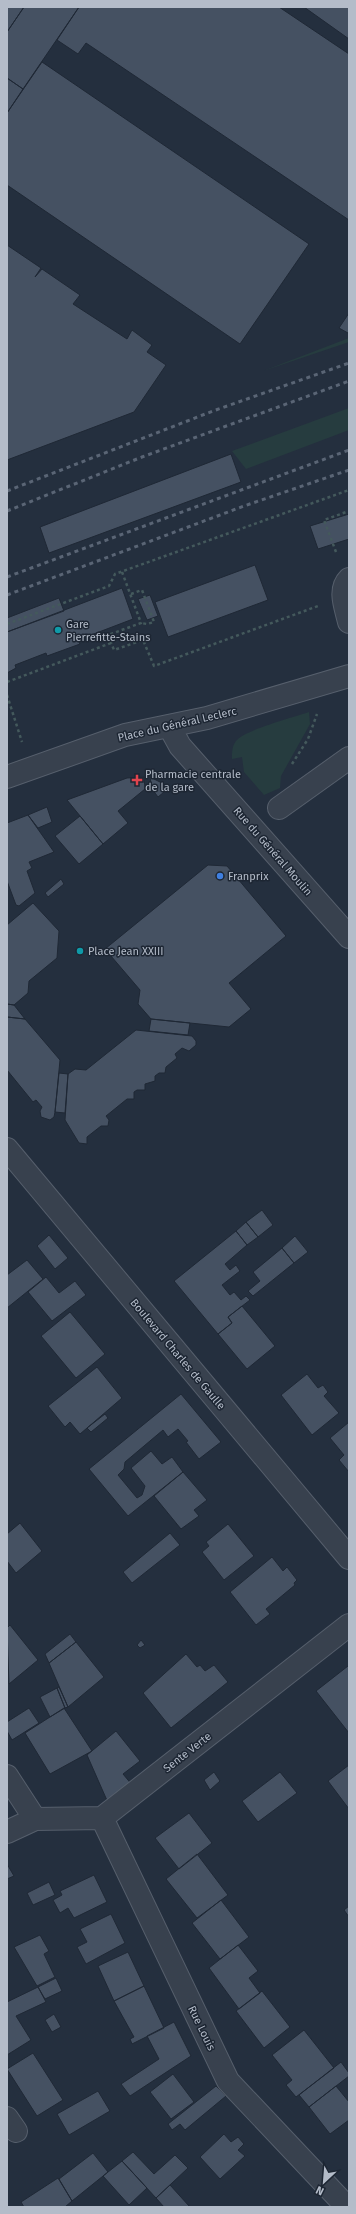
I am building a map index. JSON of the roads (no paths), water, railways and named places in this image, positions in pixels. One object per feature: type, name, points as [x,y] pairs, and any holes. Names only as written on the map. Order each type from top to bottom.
[{"type":"street","points":[[349,579],[345,583],[343,590],[349,622]]},
{"type":"street","name":"Place du Général Leclerc","points":[[7,777],[126,735],[222,714],[349,676]]},
{"type":"street","name":"Rue du Général Moulin","points":[[169,726],[180,746],[349,937]]},
{"type":"street","points":[[279,808],[349,758]]},
{"type":"street","name":"Boulevard Charles de Gaulle","points":[[7,1149],[349,1558]]},
{"type":"street","name":"Sente Verte","points":[[102,1818],[349,1625]]},
{"type":"street","points":[[7,1776],[35,1820]]},
{"type":"street","points":[[7,1832],[35,1820],[102,1818]]},
{"type":"street","name":"Rue Louis","points":[[102,1818],[228,2081],[347,2207]]},
{"type":"railway","points":[[7,491],[213,411],[349,363]]},
{"type":"railway","points":[[7,511],[142,457],[349,381]]},
{"type":"railway","points":[[7,577],[349,450]]},
{"type":"railway","points":[[7,595],[244,506],[349,470]]},
{"type":"place","name":"Gare Pierrefitte-Stains","points":[[58,630]]},
{"type":"place","name":"Pharmacie centrale de la gare","points":[[137,780]]},
{"type":"place","name":"Franprix","points":[[220,876]]},
{"type":"place","name":"Place Jean XXIII","points":[[80,951]]}]
